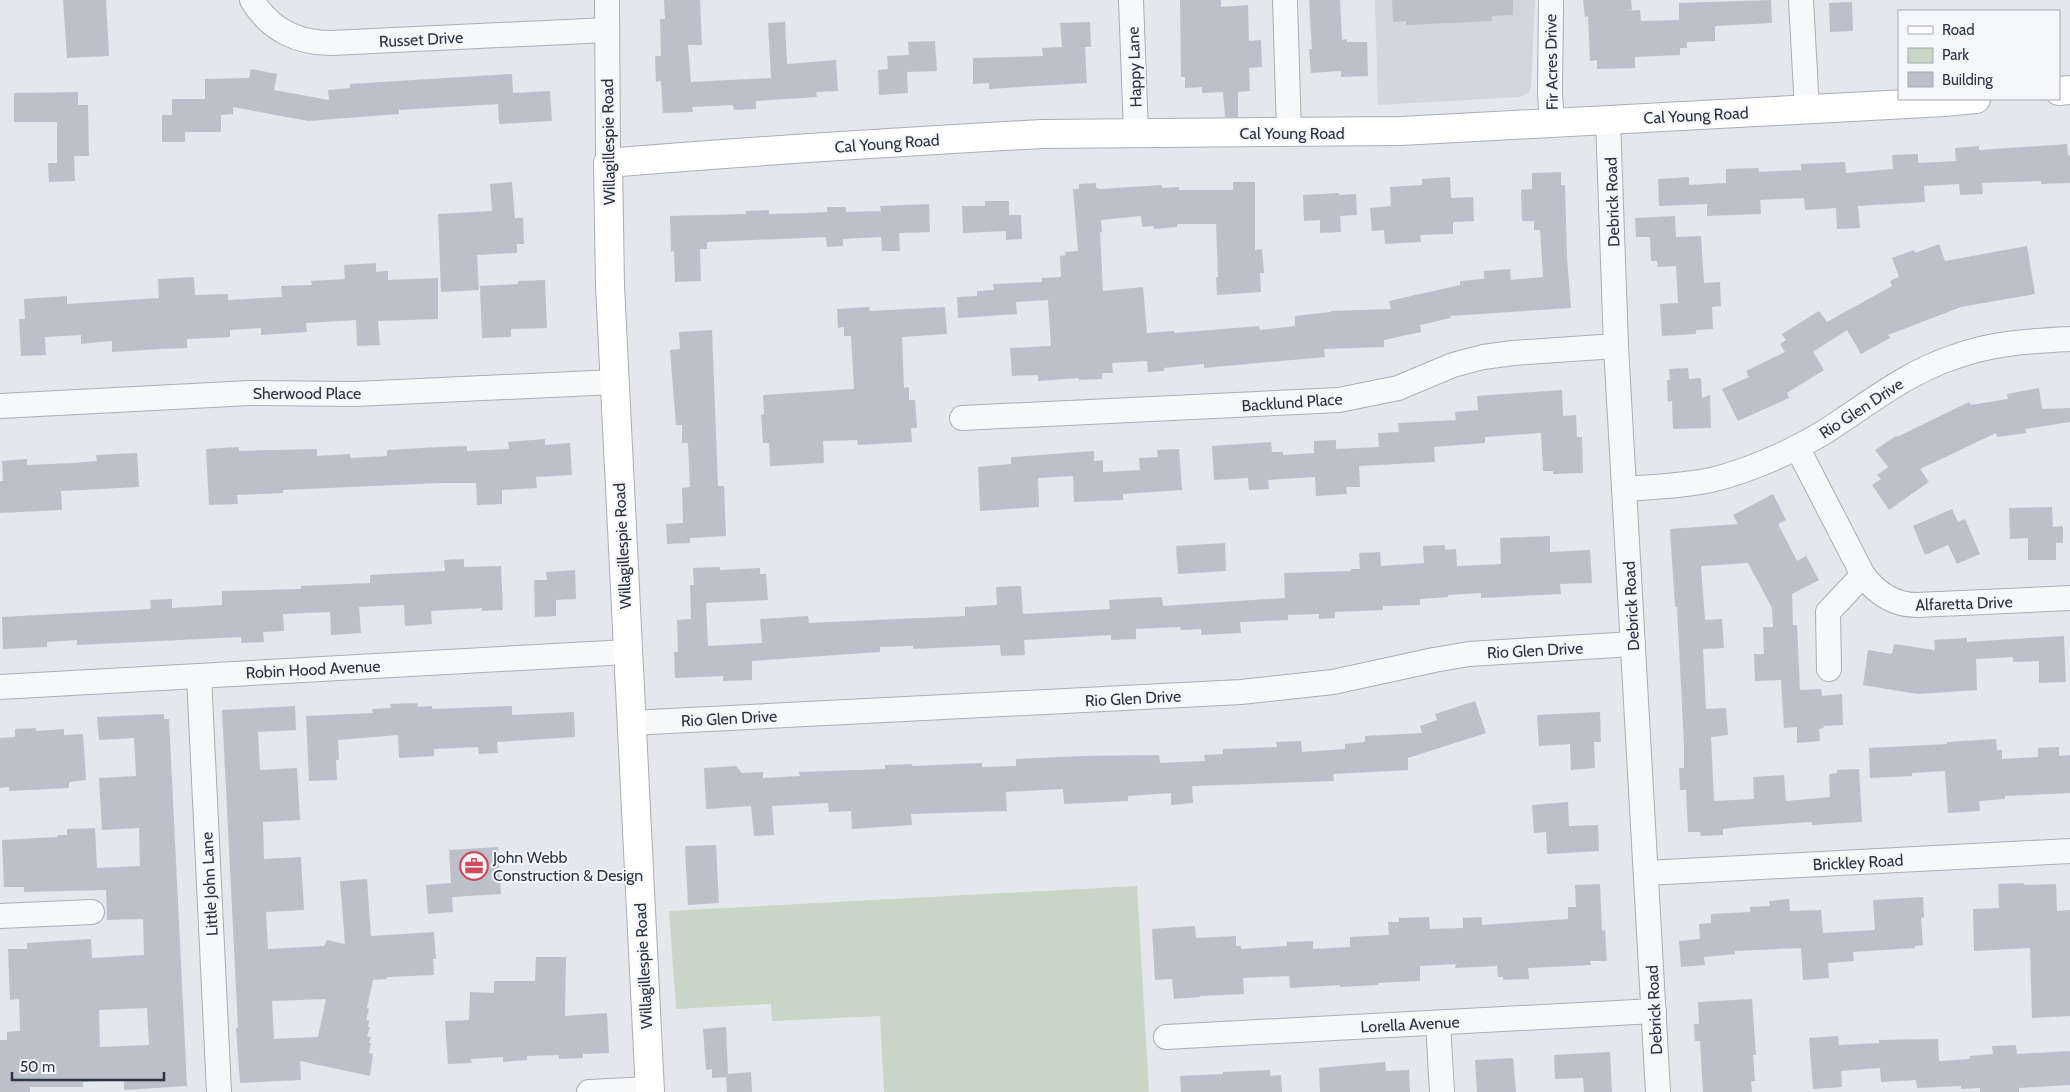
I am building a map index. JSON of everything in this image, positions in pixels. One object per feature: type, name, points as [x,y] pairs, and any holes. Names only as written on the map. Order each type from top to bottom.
[{"type":"main road","name":"Cal Young Road","points":[[608,163],[733,152],[955,138],[1042,134],[1401,132],[1961,100]]},
{"type":"main road","name":"Willagillespie Road","points":[[608,163],[610,286],[630,723],[650,1090]]},
{"type":"street","name":"Russet Drive","points":[[252,0],[264,17],[275,27],[294,37],[311,42],[332,43],[607,30]]},
{"type":"street","name":"Willagillespie Road","points":[[606,0],[608,163]]},
{"type":"street","name":"Happy Lane","points":[[1131,0],[1136,134]]},
{"type":"street","points":[[1285,0],[1289,133]]},
{"type":"street","name":"Fir Acres Drive","points":[[1551,0],[1550,93],[1552,124]]},
{"type":"street","points":[[1801,0],[1807,110]]},
{"type":"street","name":"Debrick Road","points":[[1608,120],[1616,346],[1658,1092]]},
{"type":"street","name":"Rio Glen Drive","points":[[1624,489],[1711,480],[1745,469],[1797,447],[1825,432],[1894,385],[1946,360],[2001,344],[2070,339]]},
{"type":"street","name":"Backlund Place","points":[[962,418],[1339,400],[1398,388],[1453,365],[1483,357],[1513,353],[1616,346]]},
{"type":"street","name":"Sherwood Place","points":[[0,406],[250,393],[355,394],[615,382]]},
{"type":"street","name":"Alfaretta Drive","points":[[1797,447],[1863,574],[1874,588],[1886,598],[1908,605],[2070,598]]},
{"type":"street","points":[[1829,669],[1828,612],[1863,574]]},
{"type":"street","name":"Rio Glen Drive","points":[[630,723],[1241,692],[1333,682],[1417,663],[1469,654],[1634,644]]},
{"type":"street","name":"Robin Hood Avenue","points":[[0,687],[627,652]]},
{"type":"street","name":"Little John Lane","points":[[199,676],[220,1092]]},
{"type":"street","name":"Brickley Road","points":[[1646,873],[2070,851]]},
{"type":"street","points":[[0,916],[92,912]]},
{"type":"street","name":"Lorella Avenue","points":[[1166,1037],[1654,1011]]},
{"type":"street","points":[[1438,1023],[1442,1092]]},
{"type":"street","points":[[589,1092],[650,1090]]},
{"type":"shaded area","points":[[1375,0],[1535,0],[1531,86],[1528,93],[1520,97],[1378,105]]},
{"type":"green space","points":[[1137,886],[1149,1092],[884,1092],[880,1016],[772,1021],[771,1004],[676,1009],[669,911]]},
{"type":"building","points":[[63,0],[106,0],[109,56],[67,58]]},
{"type":"building","points":[[664,0],[700,0],[702,45],[688,45],[691,82],[771,78],[768,23],[785,22],[787,64],[836,60],[838,91],[816,92],[817,97],[756,101],[756,109],[734,110],[733,105],[692,107],[693,112],[663,113],[661,81],[656,82],[655,56],[661,56],[660,19],[665,19]]},
{"type":"building","points":[[1180,0],[1221,0],[1221,7],[1248,5],[1249,41],[1261,40],[1262,67],[1249,68],[1250,91],[1238,92],[1238,117],[1225,117],[1223,92],[1202,93],[1202,87],[1185,88],[1185,77],[1181,77]]},
{"type":"building","points":[[1309,0],[1340,0],[1342,40],[1347,39],[1347,42],[1367,42],[1368,76],[1341,77],[1341,71],[1311,73],[1309,49],[1312,49]]},
{"type":"building","points":[[1392,0],[1513,0],[1513,15],[1492,16],[1492,21],[1406,25],[1406,21],[1393,22]]},
{"type":"building","points":[[1583,0],[1631,0],[1632,10],[1623,11],[1640,10],[1641,21],[1679,20],[1679,3],[1771,0],[1772,23],[1715,26],[1715,41],[1687,42],[1687,48],[1680,48],[1680,55],[1635,57],[1635,68],[1597,69],[1597,60],[1590,61],[1588,16],[1585,17]]},
{"type":"building","points":[[1852,2],[1853,31],[1830,32],[1829,3]]},
{"type":"building","points":[[1090,22],[1091,47],[1085,47],[1087,83],[989,89],[989,83],[973,84],[973,58],[1043,56],[1042,48],[1062,47],[1060,23]]},
{"type":"building","points":[[935,41],[937,71],[907,72],[908,93],[879,95],[878,70],[888,69],[887,56],[909,55],[908,42]]},
{"type":"building","points":[[251,69],[277,74],[274,90],[329,100],[328,90],[350,88],[350,84],[512,74],[513,93],[550,91],[552,121],[499,124],[498,104],[399,110],[399,114],[308,121],[233,107],[233,114],[221,115],[221,132],[185,132],[185,142],[162,142],[162,115],[172,115],[172,99],[205,99],[205,79],[249,78]]},
{"type":"building","points":[[78,92],[78,105],[88,105],[89,156],[74,156],[75,181],[49,182],[48,163],[57,163],[57,122],[14,122],[14,93]]},
{"type":"building","points":[[2067,144],[2068,155],[2070,155],[2070,183],[2041,184],[2041,181],[1982,183],[1983,194],[1960,195],[1959,184],[1924,186],[1925,202],[1858,206],[1860,228],[1837,229],[1836,208],[1805,210],[1804,198],[1760,200],[1761,214],[1707,216],[1707,204],[1659,206],[1658,179],[1689,177],[1689,185],[1726,183],[1726,169],[1758,168],[1759,172],[1801,170],[1801,164],[1845,162],[1846,173],[1893,169],[1892,155],[1918,154],[1918,163],[1956,161],[1955,148],[1979,146],[1979,150]]},
{"type":"building","points":[[1561,172],[1561,185],[1565,185],[1567,257],[1571,308],[1450,316],[1451,318],[1420,325],[1421,332],[1384,340],[1384,347],[1324,349],[1325,357],[1204,368],[1204,364],[1164,368],[1164,371],[1148,372],[1147,361],[1112,363],[1113,373],[1102,373],[1102,379],[1079,380],[1079,378],[1038,381],[1038,375],[1012,376],[1010,348],[1051,346],[1048,300],[1016,302],[1017,314],[958,318],[957,297],[977,296],[977,291],[994,290],[993,284],[1042,282],[1042,278],[1061,277],[1060,256],[1066,255],[1065,252],[1078,251],[1073,189],[1079,189],[1079,184],[1096,183],[1096,188],[1101,189],[1162,185],[1162,188],[1179,187],[1179,190],[1233,190],[1233,182],[1255,182],[1255,250],[1262,249],[1264,273],[1260,273],[1261,292],[1217,295],[1216,224],[1177,224],[1177,227],[1154,229],[1154,226],[1142,227],[1141,216],[1101,220],[1103,291],[1143,287],[1147,333],[1174,331],[1174,333],[1259,326],[1260,330],[1295,326],[1295,316],[1331,311],[1391,309],[1389,301],[1460,285],[1460,281],[1484,279],[1484,271],[1510,269],[1511,280],[1543,277],[1540,230],[1534,230],[1534,221],[1522,221],[1521,190],[1532,189],[1532,173]]},
{"type":"building","points":[[1450,177],[1451,198],[1473,197],[1474,221],[1453,222],[1453,234],[1420,235],[1421,242],[1385,244],[1384,230],[1372,231],[1370,208],[1391,206],[1390,187],[1422,185],[1422,179]]},
{"type":"building","points":[[512,182],[515,218],[523,218],[524,244],[517,244],[517,253],[477,255],[479,290],[441,292],[438,214],[492,211],[490,184]]},
{"type":"building","points":[[1339,193],[1339,195],[1356,194],[1357,215],[1340,216],[1341,232],[1320,233],[1320,220],[1304,221],[1303,195]]},
{"type":"building","points":[[985,201],[1009,201],[1009,215],[1021,215],[1022,239],[1006,240],[1006,231],[963,233],[962,206],[985,206]]},
{"type":"building","points":[[929,204],[930,232],[899,233],[900,251],[882,251],[881,237],[843,239],[843,246],[827,247],[826,237],[707,242],[707,249],[700,249],[701,281],[675,282],[674,251],[671,252],[670,216],[746,214],[746,211],[769,210],[769,214],[827,212],[827,207],[846,207],[846,212],[881,211],[880,206]]},
{"type":"building","points":[[1675,216],[1676,237],[1701,236],[1704,283],[1720,282],[1721,306],[1712,307],[1713,329],[1696,330],[1696,334],[1662,336],[1660,304],[1678,303],[1676,266],[1658,267],[1657,261],[1651,261],[1650,237],[1636,237],[1635,218]]},
{"type":"building","points":[[1939,244],[1945,261],[2027,246],[2035,294],[1961,307],[1888,335],[1890,338],[1861,354],[1847,330],[1813,352],[1824,370],[1787,393],[1789,398],[1738,421],[1722,389],[1749,377],[1746,371],[1785,352],[1780,344],[1786,340],[1782,334],[1819,311],[1827,322],[1892,286],[1890,281],[1899,277],[1892,258],[1914,250],[1915,253]]},
{"type":"building","points":[[376,263],[376,272],[388,271],[388,280],[438,278],[438,319],[378,321],[380,345],[357,346],[356,320],[306,323],[307,332],[261,335],[261,328],[230,330],[230,337],[187,339],[187,348],[112,352],[112,341],[81,344],[81,335],[45,337],[46,355],[21,356],[19,319],[25,319],[24,299],[67,296],[67,304],[159,298],[158,279],[194,277],[195,295],[228,294],[228,300],[282,297],[281,286],[312,285],[311,281],[345,279],[344,265]]},
{"type":"building","points":[[545,280],[547,328],[511,329],[511,337],[482,338],[480,286],[518,284],[518,281]]},
{"type":"building","points":[[869,307],[870,311],[945,307],[947,334],[902,337],[904,388],[909,387],[909,400],[915,400],[917,428],[911,428],[912,442],[858,445],[857,440],[823,441],[824,463],[770,466],[769,443],[763,443],[761,415],[764,414],[763,395],[854,389],[851,336],[844,336],[844,327],[838,328],[837,309]]},
{"type":"building","points":[[712,330],[718,486],[724,486],[726,536],[690,538],[690,543],[667,544],[666,524],[683,523],[682,488],[690,487],[688,443],[682,443],[682,425],[676,425],[670,350],[680,349],[679,332]]},
{"type":"building","points":[[1688,368],[1689,379],[1701,378],[1702,398],[1710,395],[1711,428],[1673,429],[1672,401],[1668,402],[1667,380],[1670,380],[1669,369]]},
{"type":"building","points":[[2039,388],[2042,409],[2070,408],[2070,422],[2025,429],[2026,433],[1997,437],[1996,433],[1920,469],[1929,482],[1889,510],[1872,485],[1881,479],[1877,475],[1888,467],[1875,450],[1896,436],[1969,402],[1971,405],[2008,399],[2007,394]]},
{"type":"building","points":[[1562,390],[1563,416],[1576,415],[1577,437],[1582,437],[1583,473],[1553,474],[1553,471],[1543,471],[1541,433],[1485,437],[1485,443],[1434,447],[1435,462],[1359,466],[1360,487],[1346,487],[1347,494],[1316,496],[1315,477],[1268,480],[1269,489],[1249,490],[1248,478],[1214,480],[1212,446],[1271,442],[1272,452],[1283,452],[1283,455],[1314,453],[1314,441],[1336,440],[1336,449],[1379,447],[1378,433],[1399,432],[1398,423],[1456,420],[1455,412],[1478,410],[1477,396]]},
{"type":"building","points":[[545,439],[545,445],[570,443],[572,475],[536,477],[537,488],[502,490],[502,504],[477,505],[476,483],[441,483],[283,490],[283,493],[237,495],[238,504],[209,505],[206,449],[239,447],[239,451],[317,449],[317,456],[350,454],[351,458],[387,456],[387,450],[467,446],[467,451],[509,449],[508,442]]},
{"type":"building","points":[[1179,449],[1182,490],[1123,494],[1123,500],[1074,502],[1073,476],[1038,478],[1039,507],[980,511],[978,467],[1011,464],[1011,457],[1094,451],[1094,461],[1103,460],[1103,472],[1140,470],[1139,458],[1158,457],[1157,450]]},
{"type":"building","points":[[137,453],[139,487],[61,491],[62,510],[0,513],[0,481],[3,481],[2,461],[27,459],[27,465],[73,463],[97,461],[96,455]]},
{"type":"building","points":[[1773,494],[1786,520],[1778,524],[1797,561],[1806,556],[1819,580],[1792,594],[1793,625],[1797,625],[1800,690],[1821,689],[1822,696],[1842,694],[1843,725],[1823,726],[1824,728],[1819,729],[1820,741],[1797,743],[1797,727],[1784,728],[1781,680],[1755,681],[1754,654],[1764,654],[1763,627],[1773,627],[1772,608],[1748,563],[1701,566],[1705,620],[1722,619],[1724,648],[1703,649],[1706,709],[1726,708],[1728,735],[1711,737],[1714,801],[1754,799],[1753,777],[1784,775],[1786,801],[1830,797],[1829,774],[1837,773],[1837,770],[1859,769],[1862,822],[1812,825],[1812,822],[1739,827],[1723,829],[1723,835],[1701,836],[1700,832],[1688,832],[1686,790],[1680,790],[1679,768],[1684,768],[1684,745],[1677,607],[1675,607],[1670,529],[1738,524],[1733,515]]},
{"type":"building","points":[[2052,507],[2053,527],[2063,526],[2063,543],[2056,543],[2056,560],[2028,560],[2028,538],[2010,539],[2009,508]]},
{"type":"building","points":[[1952,509],[1958,522],[1965,519],[1980,554],[1957,564],[1948,545],[1925,555],[1913,526]]},
{"type":"building","points":[[1550,536],[1550,552],[1590,550],[1592,583],[1560,584],[1561,594],[1481,598],[1481,593],[1448,595],[1448,597],[1420,599],[1420,605],[1383,606],[1383,610],[1335,612],[1335,618],[1319,619],[1319,614],[1288,615],[1288,620],[1240,622],[1241,633],[1201,635],[1201,629],[1181,630],[1180,627],[1136,629],[1136,639],[1111,640],[1111,635],[1024,640],[1025,655],[1001,656],[1000,645],[913,649],[913,646],[880,647],[880,652],[752,661],[752,680],[723,681],[723,676],[675,678],[674,652],[678,652],[677,620],[691,619],[690,585],[694,585],[693,568],[720,567],[720,570],[760,568],[760,574],[766,574],[768,600],[706,603],[708,646],[762,643],[760,619],[808,616],[809,623],[965,616],[965,607],[997,605],[996,587],[1021,586],[1023,614],[1110,609],[1109,600],[1162,597],[1163,606],[1285,598],[1284,573],[1351,571],[1351,569],[1360,569],[1359,553],[1380,552],[1381,566],[1424,563],[1423,546],[1445,545],[1445,550],[1456,549],[1457,566],[1501,564],[1500,538]]},
{"type":"building","points":[[1225,543],[1226,571],[1178,574],[1176,546]]},
{"type":"building","points":[[464,559],[464,567],[501,566],[503,610],[482,611],[482,608],[431,611],[432,624],[405,626],[404,605],[359,607],[361,633],[331,635],[330,612],[283,614],[284,631],[263,632],[264,642],[241,643],[241,637],[77,645],[77,640],[47,642],[47,647],[3,649],[2,617],[151,609],[150,600],[172,599],[172,608],[222,605],[222,591],[301,589],[301,586],[370,583],[370,575],[445,571],[444,560]]},
{"type":"building","points":[[575,570],[576,599],[556,600],[556,616],[535,617],[534,580],[547,580],[546,572]]},
{"type":"building","points":[[2064,636],[2066,682],[2039,683],[2039,661],[2013,662],[2013,657],[1976,659],[1977,690],[1918,694],[1863,685],[1868,650],[1892,654],[1894,644],[1935,650],[1934,640],[1967,638],[1967,642]]},
{"type":"building","points":[[1475,701],[1486,733],[1408,758],[1408,770],[1333,774],[1334,781],[1192,786],[1193,803],[1171,805],[1171,793],[1128,796],[1128,801],[1064,804],[1063,789],[1006,792],[1007,811],[911,814],[912,825],[852,829],[851,811],[829,812],[828,803],[772,806],[774,835],[754,836],[751,806],[706,809],[704,768],[736,766],[742,773],[763,772],[763,778],[800,776],[799,772],[885,769],[885,765],[912,764],[912,766],[982,763],[982,767],[1016,766],[1016,759],[1082,756],[1159,755],[1160,763],[1205,761],[1204,755],[1223,754],[1223,749],[1277,747],[1276,742],[1301,741],[1302,752],[1345,749],[1345,744],[1365,742],[1365,736],[1422,733],[1420,726],[1437,720],[1435,714]]},
{"type":"building","points":[[417,703],[418,707],[432,706],[432,709],[512,706],[512,715],[574,712],[575,737],[497,742],[498,753],[479,754],[478,747],[434,749],[434,756],[399,758],[398,735],[338,740],[337,780],[309,781],[306,716],[373,713],[372,709],[391,708],[390,704]]},
{"type":"building","points":[[295,706],[296,730],[258,732],[260,770],[297,768],[300,820],[263,822],[264,859],[301,857],[304,910],[266,912],[268,949],[324,946],[327,940],[345,944],[340,881],[367,879],[371,936],[434,932],[436,959],[433,959],[434,975],[387,977],[387,979],[373,980],[366,1020],[369,1020],[368,1027],[370,1027],[367,1036],[371,1037],[369,1053],[373,1054],[370,1076],[300,1061],[301,1080],[240,1083],[222,710]],"holes":[[[326,999],[318,1037],[274,1039],[272,1001]]]},
{"type":"building","points":[[1600,712],[1601,742],[1594,742],[1595,768],[1571,770],[1570,744],[1539,746],[1537,715]]},
{"type":"building","points":[[164,714],[164,719],[169,719],[187,1086],[124,1090],[124,1080],[83,1082],[83,1087],[30,1087],[30,1092],[0,1092],[0,1040],[7,1040],[7,1032],[20,1031],[19,999],[10,1000],[8,949],[27,949],[27,943],[91,939],[92,958],[144,955],[143,919],[107,920],[106,890],[24,892],[24,887],[4,887],[2,840],[57,837],[57,835],[67,835],[67,829],[95,828],[97,868],[140,866],[139,828],[102,830],[99,778],[136,776],[134,738],[99,740],[97,717]],"holes":[[[147,1008],[149,1045],[100,1047],[99,1010]]]},
{"type":"building","points":[[36,728],[36,731],[64,729],[64,735],[83,734],[86,780],[69,782],[69,788],[9,791],[9,787],[0,788],[0,738],[15,737],[15,729]]},
{"type":"building","points":[[1996,739],[1997,750],[2002,750],[2002,759],[2038,757],[2038,748],[2059,747],[2059,756],[2070,755],[2070,793],[2005,796],[2005,799],[1979,801],[1980,811],[1948,813],[1945,771],[1912,773],[1912,776],[1870,778],[1869,748],[1947,744],[1947,742]]},
{"type":"building","points":[[1568,802],[1569,826],[1598,825],[1599,851],[1547,854],[1546,832],[1534,833],[1532,805]]},
{"type":"building","points":[[716,845],[719,903],[688,905],[685,846]]},
{"type":"building","name":"John Webb Construction & Design","points":[[498,847],[501,894],[452,897],[453,912],[428,914],[426,885],[451,883],[449,850]]},
{"type":"building","points":[[2024,883],[2024,885],[2056,884],[2057,911],[2070,910],[2070,1016],[2032,1018],[2030,948],[1974,951],[1973,909],[1999,908],[1998,884]]},
{"type":"building","points":[[1600,884],[1602,931],[1605,930],[1607,961],[1590,961],[1591,965],[1528,968],[1529,979],[1503,980],[1503,977],[1498,977],[1497,966],[1455,968],[1456,964],[1420,966],[1420,981],[1378,983],[1378,985],[1290,988],[1289,976],[1243,978],[1244,994],[1174,999],[1172,979],[1155,980],[1152,929],[1195,926],[1196,938],[1236,936],[1236,946],[1241,946],[1241,949],[1287,946],[1287,942],[1313,941],[1313,949],[1350,947],[1350,937],[1389,935],[1388,922],[1399,922],[1399,918],[1429,917],[1430,929],[1463,928],[1463,918],[1482,917],[1482,925],[1568,919],[1568,907],[1576,907],[1575,885]]},
{"type":"building","points":[[1923,897],[1924,917],[1921,918],[1923,945],[1915,946],[1915,948],[1853,952],[1854,961],[1828,963],[1829,978],[1803,980],[1801,948],[1735,951],[1735,954],[1704,957],[1705,965],[1681,967],[1679,941],[1700,939],[1699,924],[1711,923],[1711,914],[1750,912],[1750,907],[1770,906],[1769,901],[1789,899],[1790,911],[1821,910],[1823,933],[1875,930],[1873,900]]},
{"type":"building","points":[[536,957],[566,957],[565,1016],[607,1013],[609,1053],[583,1054],[583,1058],[559,1059],[559,1055],[527,1056],[527,1060],[503,1062],[503,1057],[471,1059],[472,1063],[448,1064],[445,1021],[469,1020],[470,992],[494,993],[494,981],[535,981]]},
{"type":"building","points":[[1752,999],[1756,1055],[1753,1055],[1755,1081],[1751,1081],[1752,1092],[1703,1092],[1700,1041],[1695,1041],[1694,1024],[1699,1024],[1698,1002]]},
{"type":"building","points":[[726,1027],[728,1074],[751,1072],[752,1092],[727,1092],[726,1077],[712,1078],[712,1069],[706,1070],[703,1029]]},
{"type":"building","points":[[1838,1036],[1839,1045],[1879,1043],[1879,1040],[1938,1039],[1939,1061],[1970,1059],[1970,1056],[1993,1054],[1992,1046],[2016,1045],[2017,1054],[2070,1051],[2070,1085],[2019,1088],[2019,1092],[1980,1092],[1980,1088],[1961,1089],[1961,1086],[1917,1088],[1916,1080],[1881,1082],[1880,1068],[1841,1071],[1842,1087],[1813,1089],[1809,1038]]},
{"type":"building","points":[[1610,1052],[1612,1092],[1584,1092],[1583,1078],[1555,1079],[1554,1055]]},
{"type":"building","points":[[1513,1058],[1516,1092],[1477,1092],[1475,1060]]},
{"type":"building","points":[[1385,1062],[1386,1071],[1409,1070],[1410,1092],[1320,1092],[1319,1068]]},
{"type":"building","points":[[1270,1070],[1270,1076],[1281,1075],[1282,1092],[1181,1092],[1180,1076]]},
{"type":"place","name":"John Webb Construction & Design","points":[[474,866]]}]
